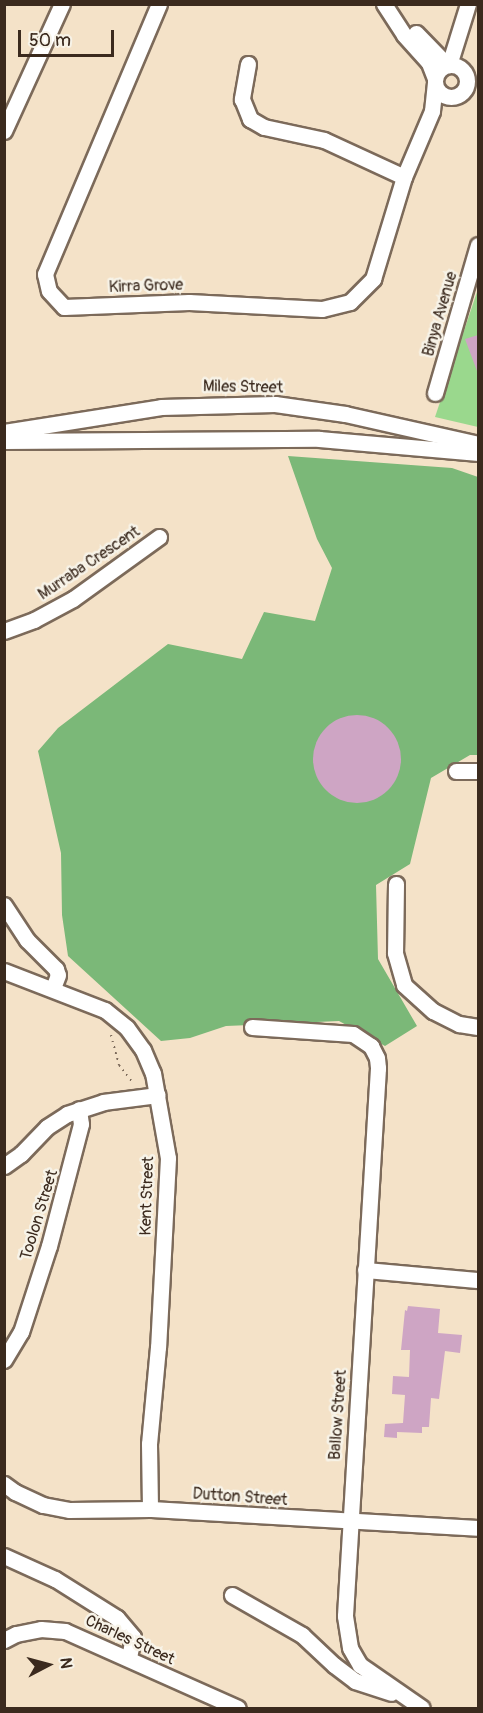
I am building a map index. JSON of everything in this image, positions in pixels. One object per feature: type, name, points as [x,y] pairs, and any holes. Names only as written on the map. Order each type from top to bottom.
[{"type":"street","points":[[4,131],[62,4]]},
{"type":"street","name":"Kirra Grove","points":[[159,4],[45,274],[49,291],[64,307],[189,302],[322,309],[350,302],[373,279],[404,177],[432,111],[435,81]]},
{"type":"street","points":[[384,4],[399,28],[429,63],[441,94],[478,93]]},
{"type":"street","points":[[395,4],[420,37],[455,67],[478,80]]},
{"type":"street","points":[[432,111],[459,95],[467,84],[455,67],[458,42],[468,4]]},
{"type":"street","points":[[248,64],[242,99],[250,119],[264,127],[324,140],[404,177]]},
{"type":"street","points":[[435,81],[440,69],[455,67]]},
{"type":"street","name":"Binya Avenue","points":[[435,393],[478,245]]},
{"type":"street","name":"Miles Street","points":[[4,432],[161,407],[275,404],[345,414],[478,444]]},
{"type":"street","points":[[4,441],[319,439],[478,453]]},
{"type":"street","name":"Murraba Crescent","points":[[4,631],[34,620],[73,599],[159,537]]},
{"type":"street","points":[[456,771],[478,771]]},
{"type":"street","points":[[396,884],[394,945],[400,976],[412,995],[453,1022],[478,1027]]},
{"type":"street","points":[[4,905],[27,940],[56,969],[58,975],[53,988]]},
{"type":"street","name":"Kent Street","points":[[4,971],[96,1005],[127,1028],[146,1056],[158,1095],[168,1165],[158,1347],[149,1444],[150,1509]]},
{"type":"street","name":"Ballow Street","points":[[252,1027],[352,1034],[365,1040],[374,1051],[378,1068],[377,1091],[344,1609],[351,1648],[360,1665],[420,1708]]},
{"type":"street","points":[[4,1166],[47,1127],[79,1109],[103,1102],[158,1095]]},
{"type":"street","name":"Toolon Street","points":[[4,1360],[21,1332],[52,1235],[81,1124],[79,1109]]},
{"type":"street","points":[[365,1270],[478,1280]]},
{"type":"street","name":"Dutton Street","points":[[4,1484],[15,1492],[43,1505],[69,1510],[150,1509],[478,1528]]},
{"type":"street","points":[[4,1556],[70,1587],[121,1622],[133,1637],[129,1658]]},
{"type":"street","points":[[232,1595],[302,1635],[333,1665],[355,1680],[372,1688],[403,1696]]},
{"type":"street","name":"Charles Street","points":[[4,1640],[28,1631],[52,1629],[65,1631],[238,1708]]},
{"type":"path","points":[[111,1035],[119,1065],[135,1088]]},
{"type":"green space","points":[[478,289],[478,427],[435,417]]},
{"type":"green space","points":[[288,456],[452,468],[478,477],[478,755],[470,755],[431,778],[410,864],[376,885],[378,959],[417,1026],[385,1046],[339,1021],[226,1026],[190,1038],[161,1041],[68,956],[62,915],[61,853],[38,751],[58,728],[168,644],[242,659],[264,612],[315,621],[332,568],[317,539]]},
{"type":"building","points":[[478,335],[478,371],[477,371],[465,339]]},
{"type":"building","points":[[357,715],[374,719],[388,728],[397,742],[401,759],[397,776],[388,790],[374,799],[357,803],[340,799],[326,790],[317,776],[313,759],[317,742],[326,728],[340,719]]},
{"type":"building","points":[[408,1306],[440,1309],[438,1333],[462,1335],[460,1353],[445,1351],[439,1399],[431,1398],[429,1427],[422,1427],[422,1433],[397,1432],[397,1438],[384,1437],[385,1424],[403,1423],[405,1395],[392,1394],[393,1376],[409,1377],[410,1350],[401,1350],[405,1310],[407,1311]]}]
